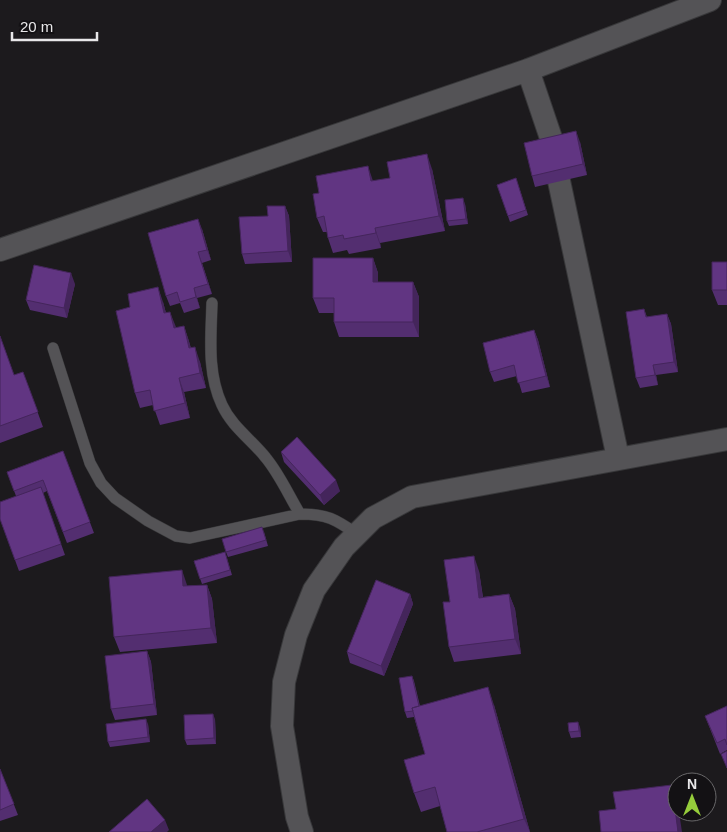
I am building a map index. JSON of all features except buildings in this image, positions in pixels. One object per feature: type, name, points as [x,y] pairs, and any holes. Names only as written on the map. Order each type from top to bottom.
[{"type":"street","points":[[0,250],[528,70],[710,0]]},
{"type":"street","points":[[528,70],[554,147]]},
{"type":"street","points":[[559,181],[618,458]]},
{"type":"street","points":[[302,832],[297,817],[282,726],[284,682],[296,635],[314,590],[344,548],[372,518],[412,497],[618,458],[727,440]]},
{"type":"lane","points":[[212,303],[211,361],[215,386],[222,406],[236,427],[266,457],[300,514]]},
{"type":"lane","points":[[53,348],[90,463],[101,483],[114,498],[155,524],[176,536],[190,538],[300,514],[318,514],[335,520],[356,534]]}]
